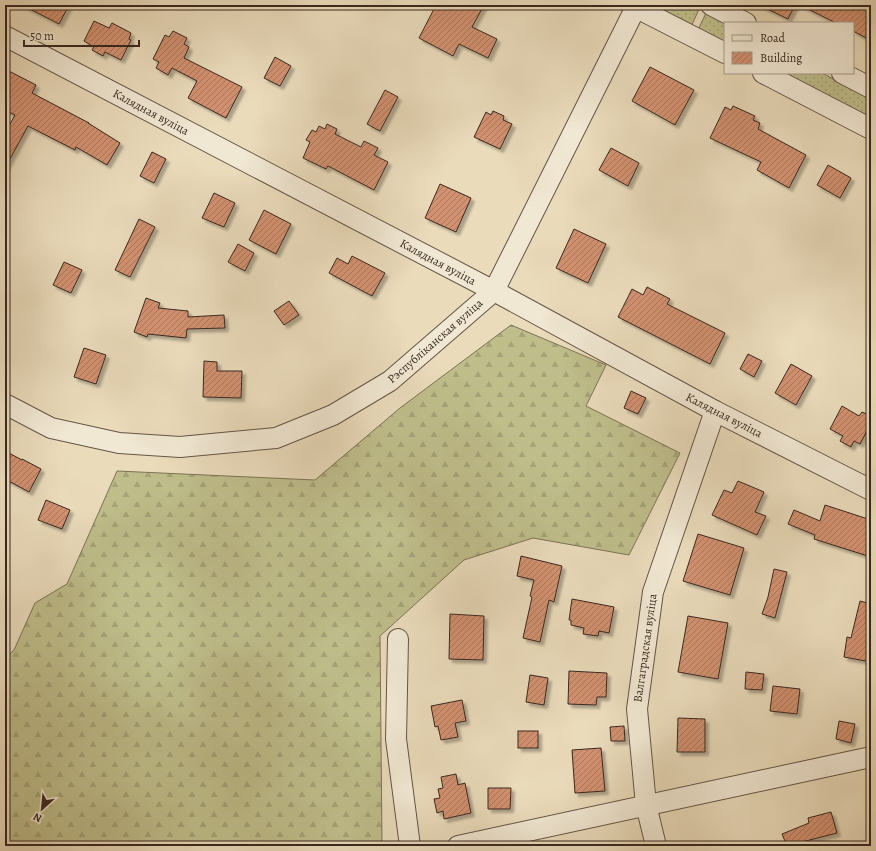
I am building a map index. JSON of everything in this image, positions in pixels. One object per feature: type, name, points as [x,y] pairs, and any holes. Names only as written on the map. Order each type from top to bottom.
[{"type":"street","points":[[711,5],[744,22]]},
{"type":"street","points":[[635,6],[724,52]]},
{"type":"street","name":"Рэспубліканская вуліца","points":[[5,404],[51,428],[119,443],[180,447],[276,438],[332,415],[390,381],[494,291],[635,6]]},
{"type":"street","name":"Калядная вуліца","points":[[5,36],[494,291],[715,411],[871,490]]},
{"type":"street","points":[[765,74],[871,129]]},
{"type":"street","points":[[844,74],[871,88]]},
{"type":"street","name":"Валгаградская вуліца","points":[[656,846],[646,805],[637,709],[653,592],[715,411]]},
{"type":"street","points":[[398,639],[396,739],[410,846]]},
{"type":"street","points":[[458,846],[871,757]]},
{"type":"green space","points":[[653,5],[691,5],[699,9],[691,27],[657,10]]},
{"type":"green space","points":[[706,13],[724,22],[724,43],[698,30]]},
{"type":"green space","points":[[785,74],[824,74],[871,99],[871,118]]},
{"type":"green space","points":[[511,325],[606,365],[586,406],[680,453],[629,555],[533,538],[464,560],[380,636],[382,846],[5,846],[5,658],[14,650],[35,603],[67,584],[117,471],[315,480],[400,408]]},
{"type":"building","points":[[22,5],[69,5],[59,24]]},
{"type":"building","points":[[436,5],[484,5],[472,27],[497,39],[488,58],[459,44],[453,56],[419,38]]},
{"type":"building","points":[[759,5],[795,5],[788,19]]},
{"type":"building","points":[[800,5],[863,5],[871,9],[871,32],[868,39],[854,32],[854,22],[834,22]]},
{"type":"building","points":[[94,21],[109,28],[112,23],[131,33],[129,39],[131,40],[121,60],[105,52],[103,56],[92,50],[94,47],[84,41]]},
{"type":"building","points":[[173,31],[187,38],[184,44],[189,47],[184,58],[242,87],[226,118],[188,98],[197,81],[172,68],[168,75],[156,68],[159,62],[153,59],[165,35],[169,37]]},
{"type":"building","points":[[275,57],[291,66],[280,86],[264,78]]},
{"type":"building","points":[[650,67],[694,90],[675,125],[632,101]]},
{"type":"building","points":[[5,69],[36,85],[32,93],[89,123],[120,143],[107,165],[76,147],[75,150],[28,126],[5,168],[5,133],[15,115],[5,110]]},
{"type":"building","points":[[385,90],[398,97],[380,131],[367,124]]},
{"type":"building","points":[[733,106],[755,116],[753,120],[760,123],[758,129],[806,155],[789,188],[757,170],[761,162],[710,138],[725,107],[731,110]]},
{"type":"building","points":[[493,111],[504,116],[503,120],[512,124],[500,149],[474,137],[486,112],[491,115]]},
{"type":"building","points":[[327,124],[337,129],[335,134],[361,147],[364,141],[378,148],[374,155],[388,162],[374,190],[328,166],[326,169],[303,158],[310,142],[306,140],[312,130],[316,132],[319,126],[325,129]]},
{"type":"building","points":[[611,148],[639,163],[628,186],[599,170]]},
{"type":"building","points":[[152,152],[166,159],[154,183],[140,176]]},
{"type":"building","points":[[828,165],[851,178],[840,198],[817,185]]},
{"type":"building","points":[[440,184],[471,198],[456,232],[425,218]]},
{"type":"building","points":[[214,193],[235,203],[224,227],[202,218]]},
{"type":"building","points":[[264,210],[291,224],[276,254],[249,240]]},
{"type":"building","points":[[139,219],[155,227],[130,277],[115,270]]},
{"type":"building","points":[[574,229],[606,244],[588,283],[556,268]]},
{"type":"building","points":[[238,244],[254,253],[245,271],[228,262]]},
{"type":"building","points":[[352,256],[385,273],[372,296],[329,273],[337,258],[348,264]]},
{"type":"building","points":[[64,262],[82,270],[71,293],[53,285]]},
{"type":"building","points":[[647,287],[670,299],[667,304],[725,333],[710,364],[618,317],[632,289],[643,295]]},
{"type":"building","points":[[146,298],[160,303],[158,308],[188,311],[188,317],[224,315],[225,328],[187,329],[186,338],[148,334],[147,337],[134,332]]},
{"type":"building","points":[[289,301],[299,315],[284,325],[274,311]]},
{"type":"building","points":[[84,348],[106,355],[96,384],[74,377]]},
{"type":"building","points":[[748,354],[762,361],[754,377],[740,369]]},
{"type":"building","points":[[204,361],[217,362],[217,371],[242,371],[241,398],[203,397]]},
{"type":"building","points":[[791,364],[812,376],[796,405],[775,393]]},
{"type":"building","points":[[631,391],[646,398],[638,414],[624,408]]},
{"type":"building","points":[[842,406],[859,416],[862,412],[871,416],[871,423],[860,444],[854,441],[851,447],[840,441],[843,436],[830,429]]},
{"type":"building","points":[[5,451],[41,469],[29,492],[5,479]]},
{"type":"building","points":[[738,481],[764,492],[755,512],[766,516],[757,535],[712,515],[724,490],[732,493]]},
{"type":"building","points":[[46,500],[70,510],[62,529],[38,520]]},
{"type":"building","points":[[825,505],[871,520],[871,557],[814,539],[815,535],[788,524],[794,510],[820,521]]},
{"type":"building","points":[[698,534],[744,548],[730,595],[683,581]]},
{"type":"building","points":[[521,556],[562,566],[554,602],[549,600],[540,642],[523,638],[532,597],[530,596],[534,580],[517,576]]},
{"type":"building","points":[[774,569],[787,572],[775,618],[762,614],[768,597]]},
{"type":"building","points":[[572,599],[614,607],[609,633],[599,631],[598,636],[583,634],[584,628],[571,625],[571,620],[569,620]]},
{"type":"building","points":[[860,601],[871,604],[871,662],[844,657],[847,637],[851,638]]},
{"type":"building","points":[[450,614],[484,616],[483,660],[449,659]]},
{"type":"building","points":[[688,616],[728,623],[718,679],[678,672]]},
{"type":"building","points":[[569,671],[607,673],[606,697],[597,697],[596,705],[568,704]]},
{"type":"building","points":[[746,672],[764,674],[762,690],[745,689]]},
{"type":"building","points":[[530,675],[548,678],[544,705],[526,702]]},
{"type":"building","points":[[773,686],[800,689],[797,714],[770,711]]},
{"type":"building","points":[[462,700],[466,721],[455,723],[458,737],[441,740],[438,726],[435,727],[431,706]]},
{"type":"building","points":[[678,718],[705,719],[705,752],[677,752]]},
{"type":"building","points":[[839,721],[855,724],[851,743],[836,739]]},
{"type":"building","points":[[624,726],[625,741],[611,741],[610,727]]},
{"type":"building","points":[[518,731],[538,731],[538,748],[518,748]]},
{"type":"building","points":[[601,748],[605,791],[575,793],[572,750]]},
{"type":"building","points":[[456,774],[458,785],[465,783],[471,813],[444,819],[443,811],[437,813],[434,799],[440,798],[438,789],[443,788],[441,777]]},
{"type":"building","points":[[488,788],[511,788],[510,809],[488,809]]},
{"type":"building","points":[[831,812],[837,833],[802,842],[803,846],[787,846],[782,834],[809,823],[808,818]]}]
